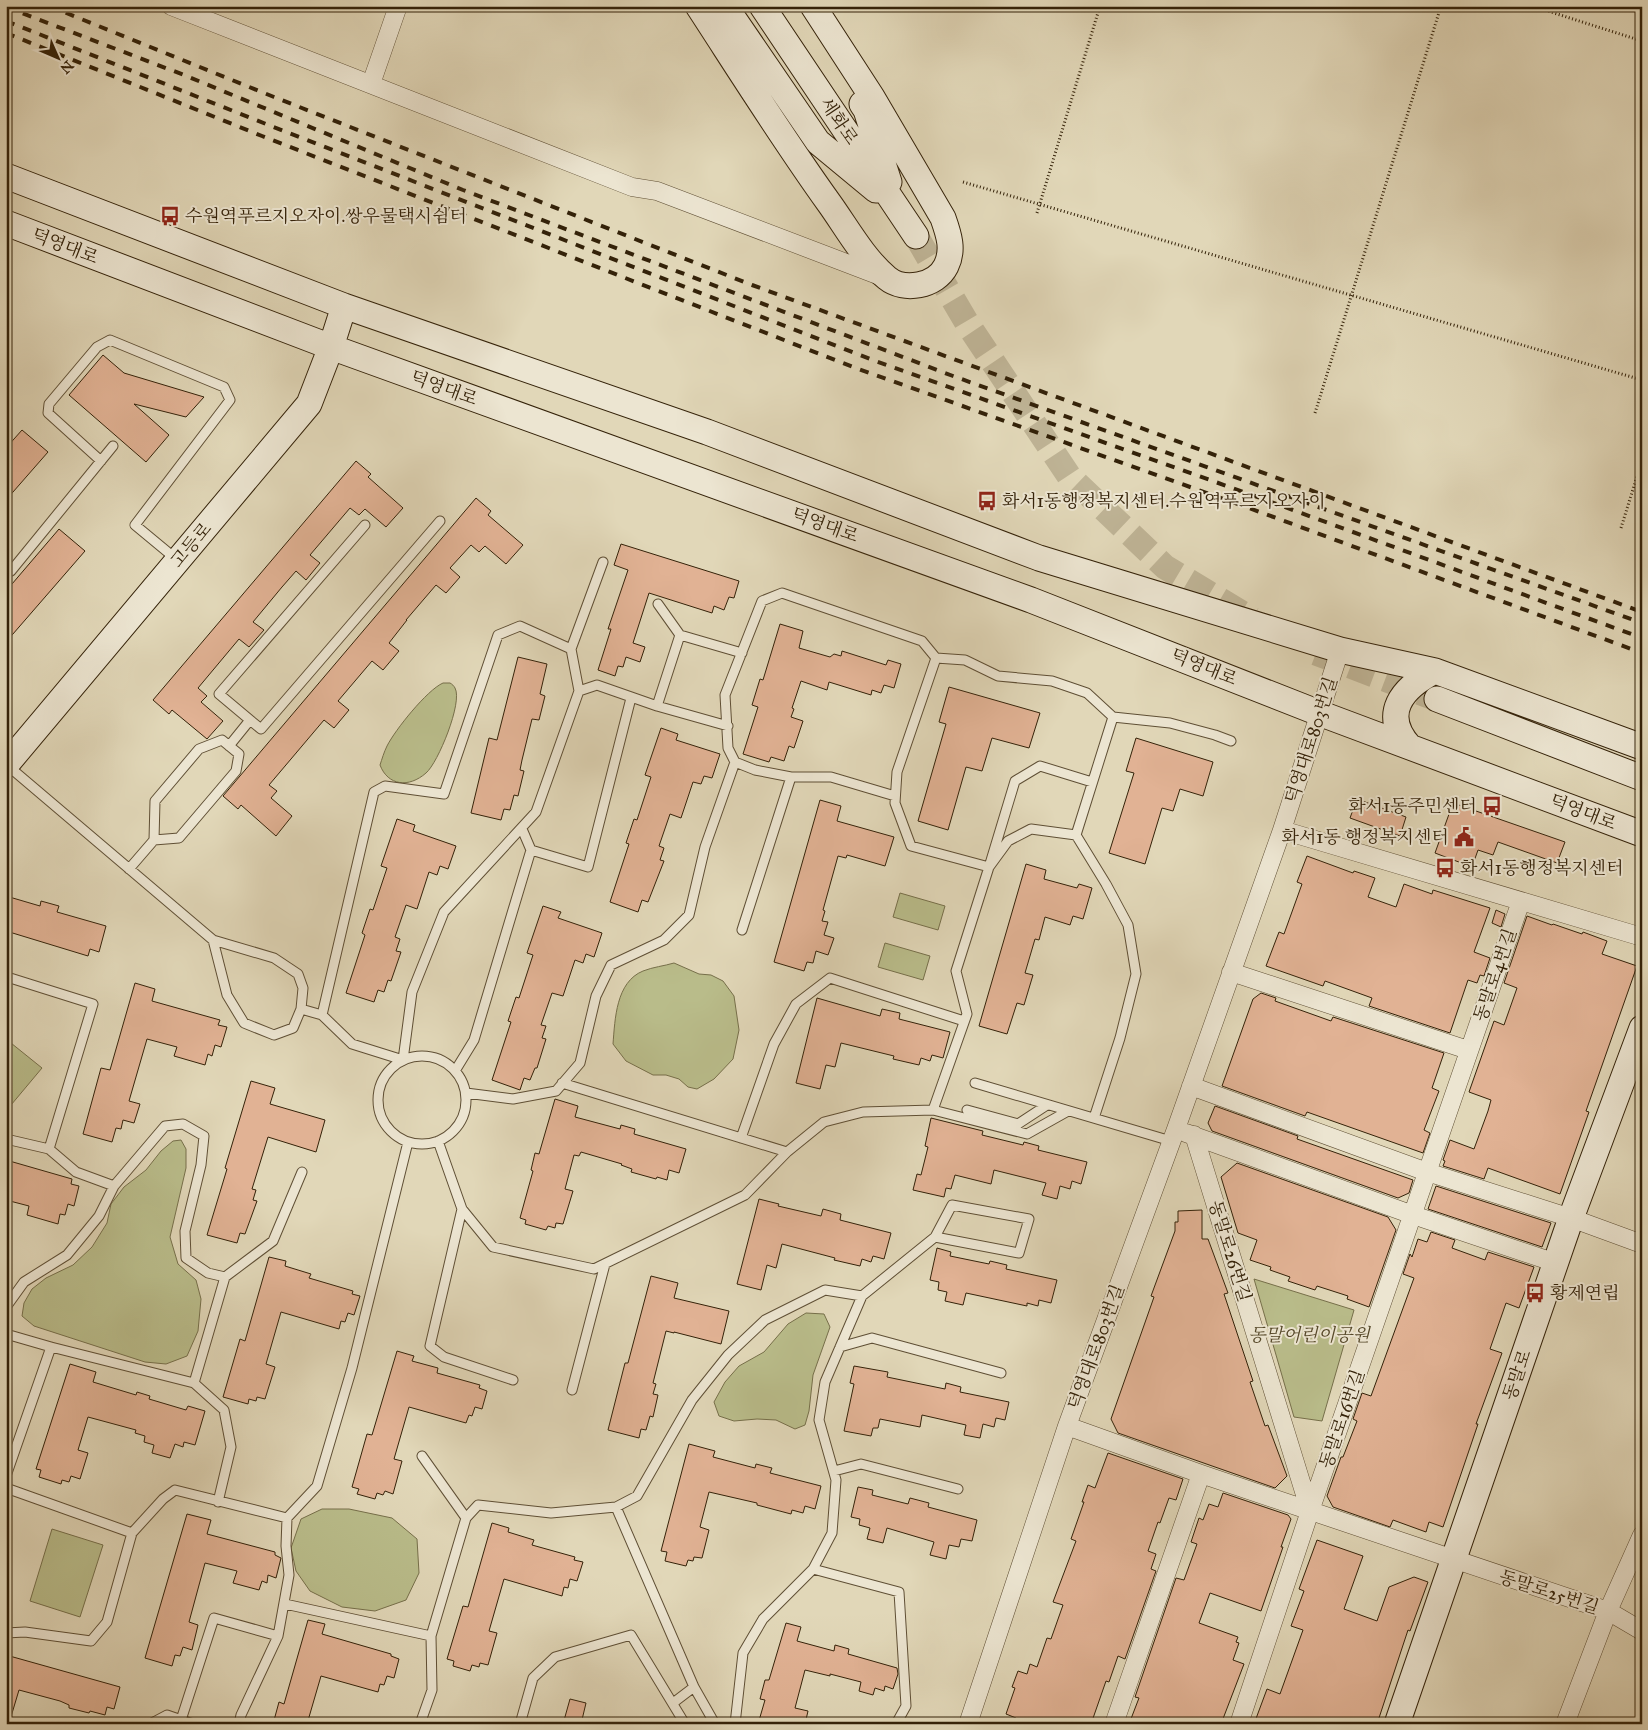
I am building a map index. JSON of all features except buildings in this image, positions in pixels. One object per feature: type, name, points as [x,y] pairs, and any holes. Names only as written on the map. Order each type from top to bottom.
[{"type":"main road","points":[[698,6],[795,156],[870,262],[889,280],[912,287],[929,282],[943,272],[950,257],[950,238],[943,218],[872,97],[813,6]]},
{"type":"main road","points":[[725,6],[818,142],[897,208]]},
{"type":"main road","name":"세화로","points":[[762,6],[916,236]]},
{"type":"main road","points":[[798,6],[866,110],[897,208]]},
{"type":"main road","points":[[6,176],[344,306],[707,432],[1039,558],[1340,650],[1435,671],[1642,746]]},
{"type":"main road","name":"덕영대로","points":[[6,223],[331,347],[1031,600],[1319,713],[1642,834]]},
{"type":"main road","name":"고등로","points":[[6,765],[309,404],[331,347],[344,306]]},
{"type":"main road","points":[[1410,747],[1403,739],[1398,725],[1396,708],[1406,692],[1421,678],[1435,671]]},
{"type":"main road","points":[[1438,699],[1642,778]]},
{"type":"main road","name":"동말로","points":[[1397,1724],[1571,1218],[1642,1028]]},
{"type":"street","points":[[171,6],[632,186],[657,191],[889,280]]},
{"type":"street","points":[[371,84],[398,6]]},
{"type":"street","name":"덕영대로803번길","points":[[973,1722],[1067,1426],[1192,1086],[1282,830],[1340,650]]},
{"type":"street","points":[[1282,830],[1642,937]]},
{"type":"street","name":"동말로4번길","points":[[1468,1050],[1521,901]]},
{"type":"street","points":[[1231,972],[1468,1050]]},
{"type":"street","name":"동말로16번길","points":[[1310,1510],[1413,1215],[1468,1050]]},
{"type":"street","points":[[1192,1086],[1427,1172],[1571,1218],[1642,1244]]},
{"type":"street","points":[[1174,1135],[1194,1135],[1413,1215],[1556,1263]]},
{"type":"street","name":"동말로26번길","points":[[1194,1135],[1310,1510]]},
{"type":"street","points":[[1067,1426],[1453,1560]]},
{"type":"street","points":[[1114,1724],[1201,1474]]},
{"type":"street","points":[[1239,1724],[1310,1510]]},
{"type":"street","points":[[1564,1724],[1608,1611],[1642,1535]]},
{"type":"street","name":"동말로25번길","points":[[1453,1560],[1608,1611],[1642,1631]]},
{"type":"lane","points":[[101,461],[48,413],[49,404],[98,346],[110,340],[224,387],[230,400],[135,525],[178,561]]},
{"type":"lane","points":[[6,574],[11,571],[113,446]]},
{"type":"lane","points":[[365,525],[219,694],[261,730],[440,521]]},
{"type":"lane","points":[[403,1060],[412,992],[444,912],[536,812],[579,691],[571,649],[603,562]]},
{"type":"lane","points":[[895,796],[831,777],[791,778],[755,770],[735,762],[728,748],[725,695],[762,601],[782,593],[922,641],[936,658],[965,660],[998,676],[1052,681],[1087,693],[1113,717],[1170,723],[1231,741]]},
{"type":"lane","points":[[658,604],[680,634],[742,652]]},
{"type":"lane","points":[[322,1015],[374,792],[385,786],[444,794],[498,635],[520,626],[571,649]]},
{"type":"lane","points":[[657,706],[680,634]]},
{"type":"lane","points":[[936,658],[897,772],[894,803],[911,846],[989,866]]},
{"type":"lane","points":[[579,691],[597,684],[631,698],[728,726]]},
{"type":"lane","points":[[531,850],[588,867],[631,698]]},
{"type":"lane","points":[[1094,1118],[1120,1038],[1136,974],[1128,925],[1106,884],[1076,836],[1113,717]]},
{"type":"lane","points":[[230,746],[250,720]]},
{"type":"lane","points":[[129,869],[154,840],[155,801],[199,748],[222,740],[239,754],[236,772],[179,838],[154,840]]},
{"type":"lane","points":[[466,1093],[513,1099],[556,1091],[580,1063],[596,996],[611,964],[664,940],[689,915],[705,846],[735,762]]},
{"type":"lane","points":[[6,765],[212,940],[274,958],[298,974],[303,988],[301,1009],[293,1028],[274,1035],[244,1023],[227,995],[212,940]]},
{"type":"lane","points":[[933,1110],[967,1014],[956,971],[1016,781],[1040,766],[1092,782]]},
{"type":"lane","points":[[742,930],[791,778]]},
{"type":"lane","points":[[455,1071],[474,1040],[531,850],[522,829]]},
{"type":"lane","points":[[989,866],[1008,841],[1031,829],[1076,836]]},
{"type":"lane","points":[[6,980],[7,977],[93,1004],[49,1149]]},
{"type":"lane","points":[[741,1138],[774,1044],[796,1004],[830,978],[964,1021]]},
{"type":"lane","points":[[301,1009],[322,1015],[352,1044],[403,1060]]},
{"type":"lane","points":[[423,1056],[438,1058],[450,1065],[455,1071],[460,1076],[466,1093],[466,1104],[463,1118],[455,1130],[443,1140],[428,1144],[414,1144],[400,1139],[388,1129],[380,1117],[377,1102],[379,1087],[386,1074],[396,1064],[409,1057],[423,1056]]},
{"type":"lane","points":[[562,1083],[787,1152]]},
{"type":"lane","points":[[975,1083],[1094,1118],[1174,1135]]},
{"type":"lane","points":[[967,1110],[1018,1124],[1047,1105]]},
{"type":"lane","points":[[438,1141],[462,1209],[493,1247],[594,1269],[745,1195],[787,1152],[824,1122],[863,1112],[933,1110],[1027,1134],[1068,1111]]},
{"type":"lane","points":[[6,1307],[24,1282],[67,1254],[99,1216],[114,1186],[165,1126],[183,1124],[204,1136],[201,1165],[185,1231],[186,1258],[208,1273],[226,1277]]},
{"type":"lane","points":[[6,1139],[49,1149],[76,1172],[114,1186]]},
{"type":"lane","points":[[239,1724],[241,1715],[278,1636],[289,1575],[286,1546],[287,1518],[317,1486],[352,1368],[408,1142]]},
{"type":"lane","points":[[194,1383],[226,1277],[273,1241],[302,1172]]},
{"type":"lane","points":[[735,1724],[743,1653],[762,1619],[813,1569],[832,1533],[836,1480],[820,1420],[824,1382],[862,1296],[935,1237],[952,1205],[1029,1219],[1018,1253],[935,1237]]},
{"type":"lane","points":[[462,1209],[430,1346],[444,1358],[513,1380]]},
{"type":"lane","points":[[572,1390],[605,1264]]},
{"type":"lane","points":[[420,1724],[432,1690],[431,1636],[466,1518],[478,1505],[551,1513],[616,1507],[637,1496],[692,1400],[728,1355],[765,1320],[825,1290],[862,1296]]},
{"type":"lane","points":[[6,1334],[194,1383],[224,1410],[232,1447],[218,1502]]},
{"type":"lane","points":[[840,1347],[872,1338],[1001,1373]]},
{"type":"lane","points":[[6,1476],[51,1347]]},
{"type":"lane","points":[[422,1456],[466,1518]]},
{"type":"lane","points":[[834,1471],[861,1464],[958,1489]]},
{"type":"lane","points":[[6,1488],[132,1533]]},
{"type":"lane","points":[[6,1633],[24,1632],[91,1641],[107,1622],[132,1533],[163,1498],[175,1490],[287,1518]]},
{"type":"lane","points":[[616,1507],[694,1687],[714,1724]]},
{"type":"lane","points":[[813,1569],[899,1592],[906,1706],[896,1724]]},
{"type":"lane","points":[[285,1604],[431,1636]]},
{"type":"lane","points":[[181,1720],[214,1618],[278,1636]]},
{"type":"lane","points":[[520,1724],[533,1678],[555,1657],[631,1635],[686,1724]]},
{"type":"lane","points":[[673,1703],[694,1687]]},
{"type":"lane","points":[[150,1724],[167,1715],[193,1724]]},
{"type":"path","points":[[1037,213],[1100,6]]},
{"type":"path","points":[[1315,413],[1441,6]]},
{"type":"path","points":[[1532,6],[1642,41]]},
{"type":"path","points":[[963,182],[1642,380]]},
{"type":"path","points":[[1621,528],[1642,460]]},
{"type":"green space","points":[[443,683],[452,684],[457,695],[453,718],[437,757],[426,773],[419,778],[406,783],[394,781],[388,777],[380,765],[387,746],[412,711],[436,687]]},
{"type":"green space","points":[[900,893],[945,906],[938,930],[893,917]]},
{"type":"green space","points":[[885,943],[930,956],[923,980],[878,967]]},
{"type":"green space","points":[[674,963],[699,974],[711,975],[723,981],[734,996],[739,1030],[733,1059],[714,1079],[697,1089],[688,1087],[679,1079],[666,1075],[653,1075],[626,1061],[613,1044],[616,1013],[622,992],[627,984],[634,976],[643,971]]},
{"type":"green space","points":[[6,1039],[42,1068],[6,1111]]},
{"type":"green space","points":[[181,1140],[186,1149],[186,1168],[170,1237],[178,1264],[196,1280],[201,1299],[198,1331],[187,1356],[166,1364],[145,1362],[34,1326],[22,1316],[24,1303],[32,1289],[46,1278],[73,1265],[92,1247],[107,1223],[111,1204],[124,1187],[146,1170],[161,1151],[173,1141]]},
{"type":"green space","name":"동말어린이공원","points":[[1254,1279],[1354,1310],[1322,1421],[1294,1417]]},
{"type":"green space","points":[[806,1313],[824,1314],[830,1327],[813,1375],[809,1411],[805,1425],[795,1429],[776,1420],[734,1421],[719,1416],[714,1402],[725,1382],[739,1366],[764,1352],[788,1324]]},
{"type":"green space","points":[[322,1509],[349,1509],[392,1518],[417,1539],[419,1573],[406,1600],[375,1611],[342,1607],[310,1591],[296,1571],[291,1548],[301,1519]]},
{"type":"green space","points":[[52,1529],[103,1545],[80,1617],[30,1601]]},
{"type":"tunnel","points":[[916,236],[967,323],[1069,476],[1165,567],[1252,619]]},
{"type":"tunnel","points":[[1316,653],[1437,699]]},
{"type":"railway","points":[[49,6],[274,97],[752,285],[1642,612]]},
{"type":"railway","points":[[6,7],[184,75],[463,190],[953,376],[1642,623]]},
{"type":"railway","points":[[6,21],[870,359],[1252,495],[1642,638]]},
{"type":"railway","points":[[6,33],[262,136],[853,367],[1249,508],[1642,653]]},
{"type":"place","name":"수원역푸르지오자이.쌍우물택시쉼터","points":[[170,216]]},
{"type":"place","name":"화서1동행정복지센터.수원역푸르지오자이","points":[[987,501]]},
{"type":"place","name":"화서1동주민센터","points":[[1492,806]]},
{"type":"place","name":"화서1동 행정복지센터","points":[[1464,837]]},
{"type":"place","name":"화서1동행정복지센터","points":[[1445,868]]},
{"type":"place","name":"황제연립","points":[[1535,1293]]}]
